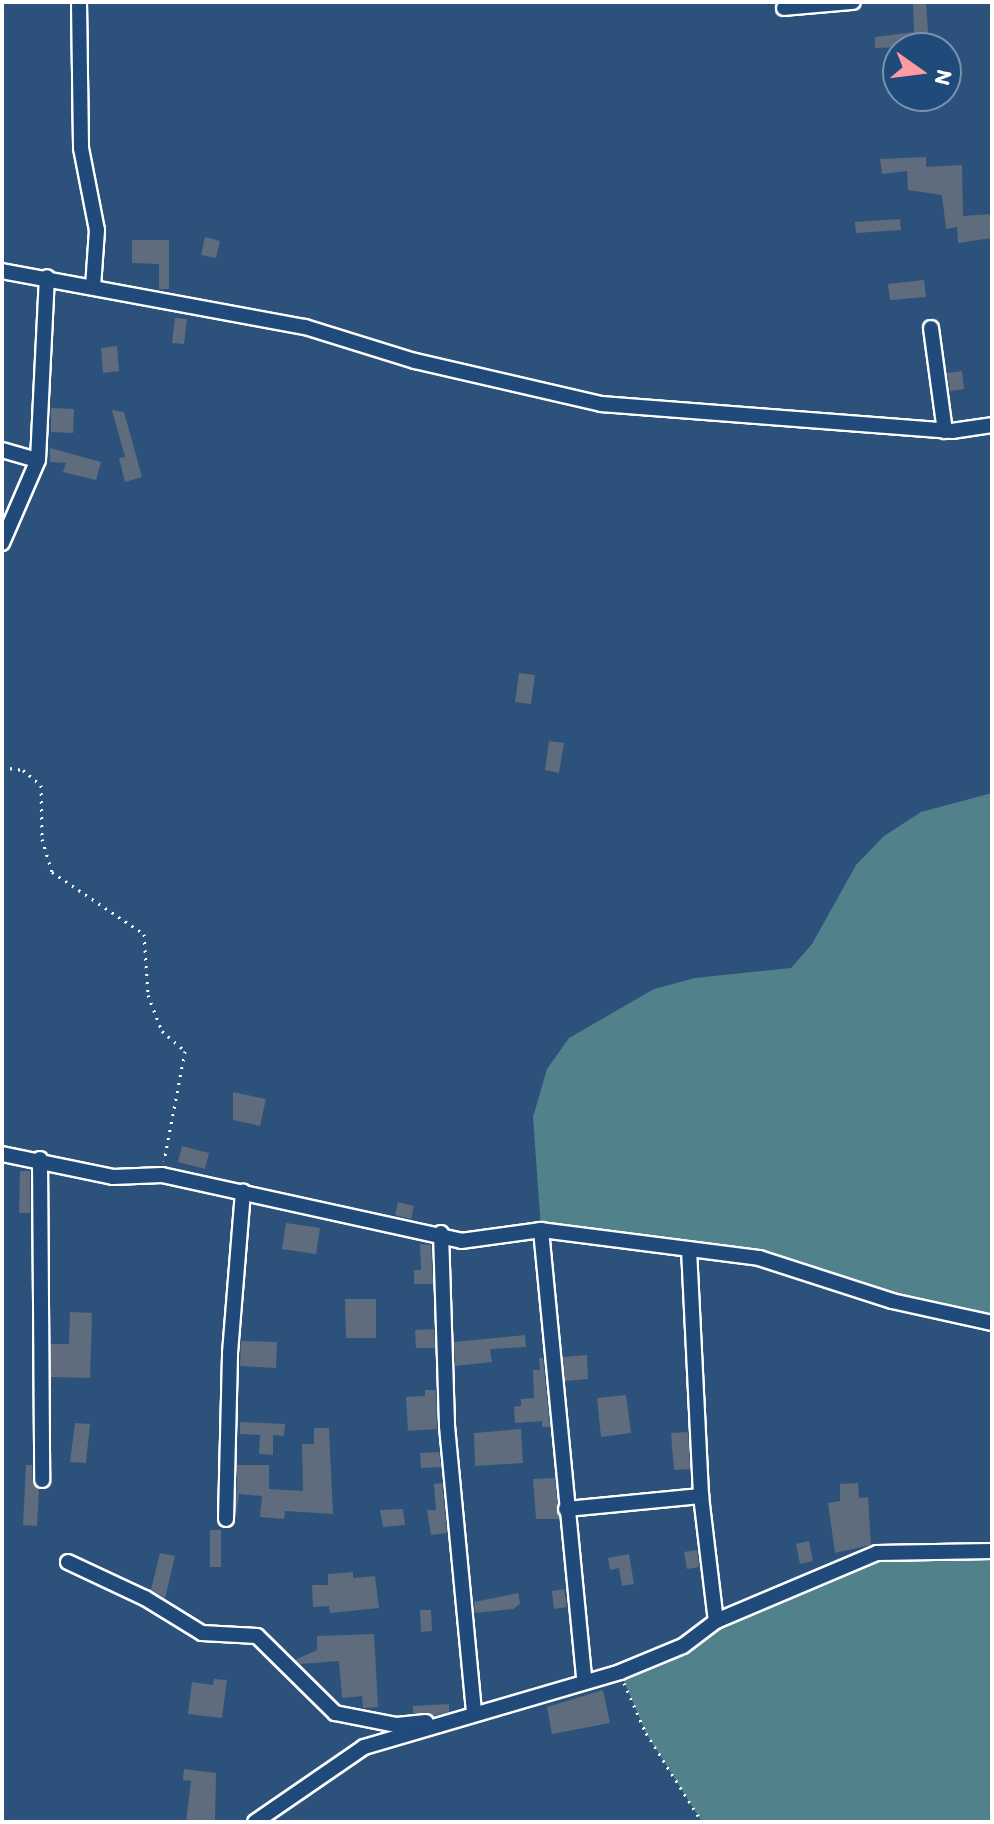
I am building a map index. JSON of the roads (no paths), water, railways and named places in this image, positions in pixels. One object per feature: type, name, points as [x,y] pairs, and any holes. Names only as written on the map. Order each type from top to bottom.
[{"type":"street","points":[[79,2],[81,148],[97,230],[93,287]]},
{"type":"street","points":[[784,8],[853,2]]},
{"type":"street","points":[[2,271],[305,327],[415,361],[601,404],[945,431],[992,425]]},
{"type":"street","points":[[2,543],[38,460],[47,277]]},
{"type":"street","points":[[931,328],[945,431]]},
{"type":"street","points":[[2,450],[38,460]]},
{"type":"street","points":[[2,1154],[40,1159],[113,1177],[162,1175],[441,1233],[461,1241],[541,1230],[759,1258],[892,1301],[992,1323]]},
{"type":"street","points":[[40,1159],[42,1480]]},
{"type":"street","points":[[226,1519],[230,1353],[243,1192]]},
{"type":"street","points":[[541,1230],[584,1679]]},
{"type":"street","points":[[441,1233],[447,1426],[474,1714]]},
{"type":"street","points":[[689,1249],[701,1496],[716,1621]]},
{"type":"street","points":[[566,1509],[701,1496]]},
{"type":"street","points":[[255,1822],[364,1747],[584,1679],[620,1672],[683,1646],[716,1621],[877,1553],[992,1551]]},
{"type":"street","points":[[68,1562],[145,1598],[202,1633],[257,1636],[335,1713],[397,1725],[474,1714]]}]
